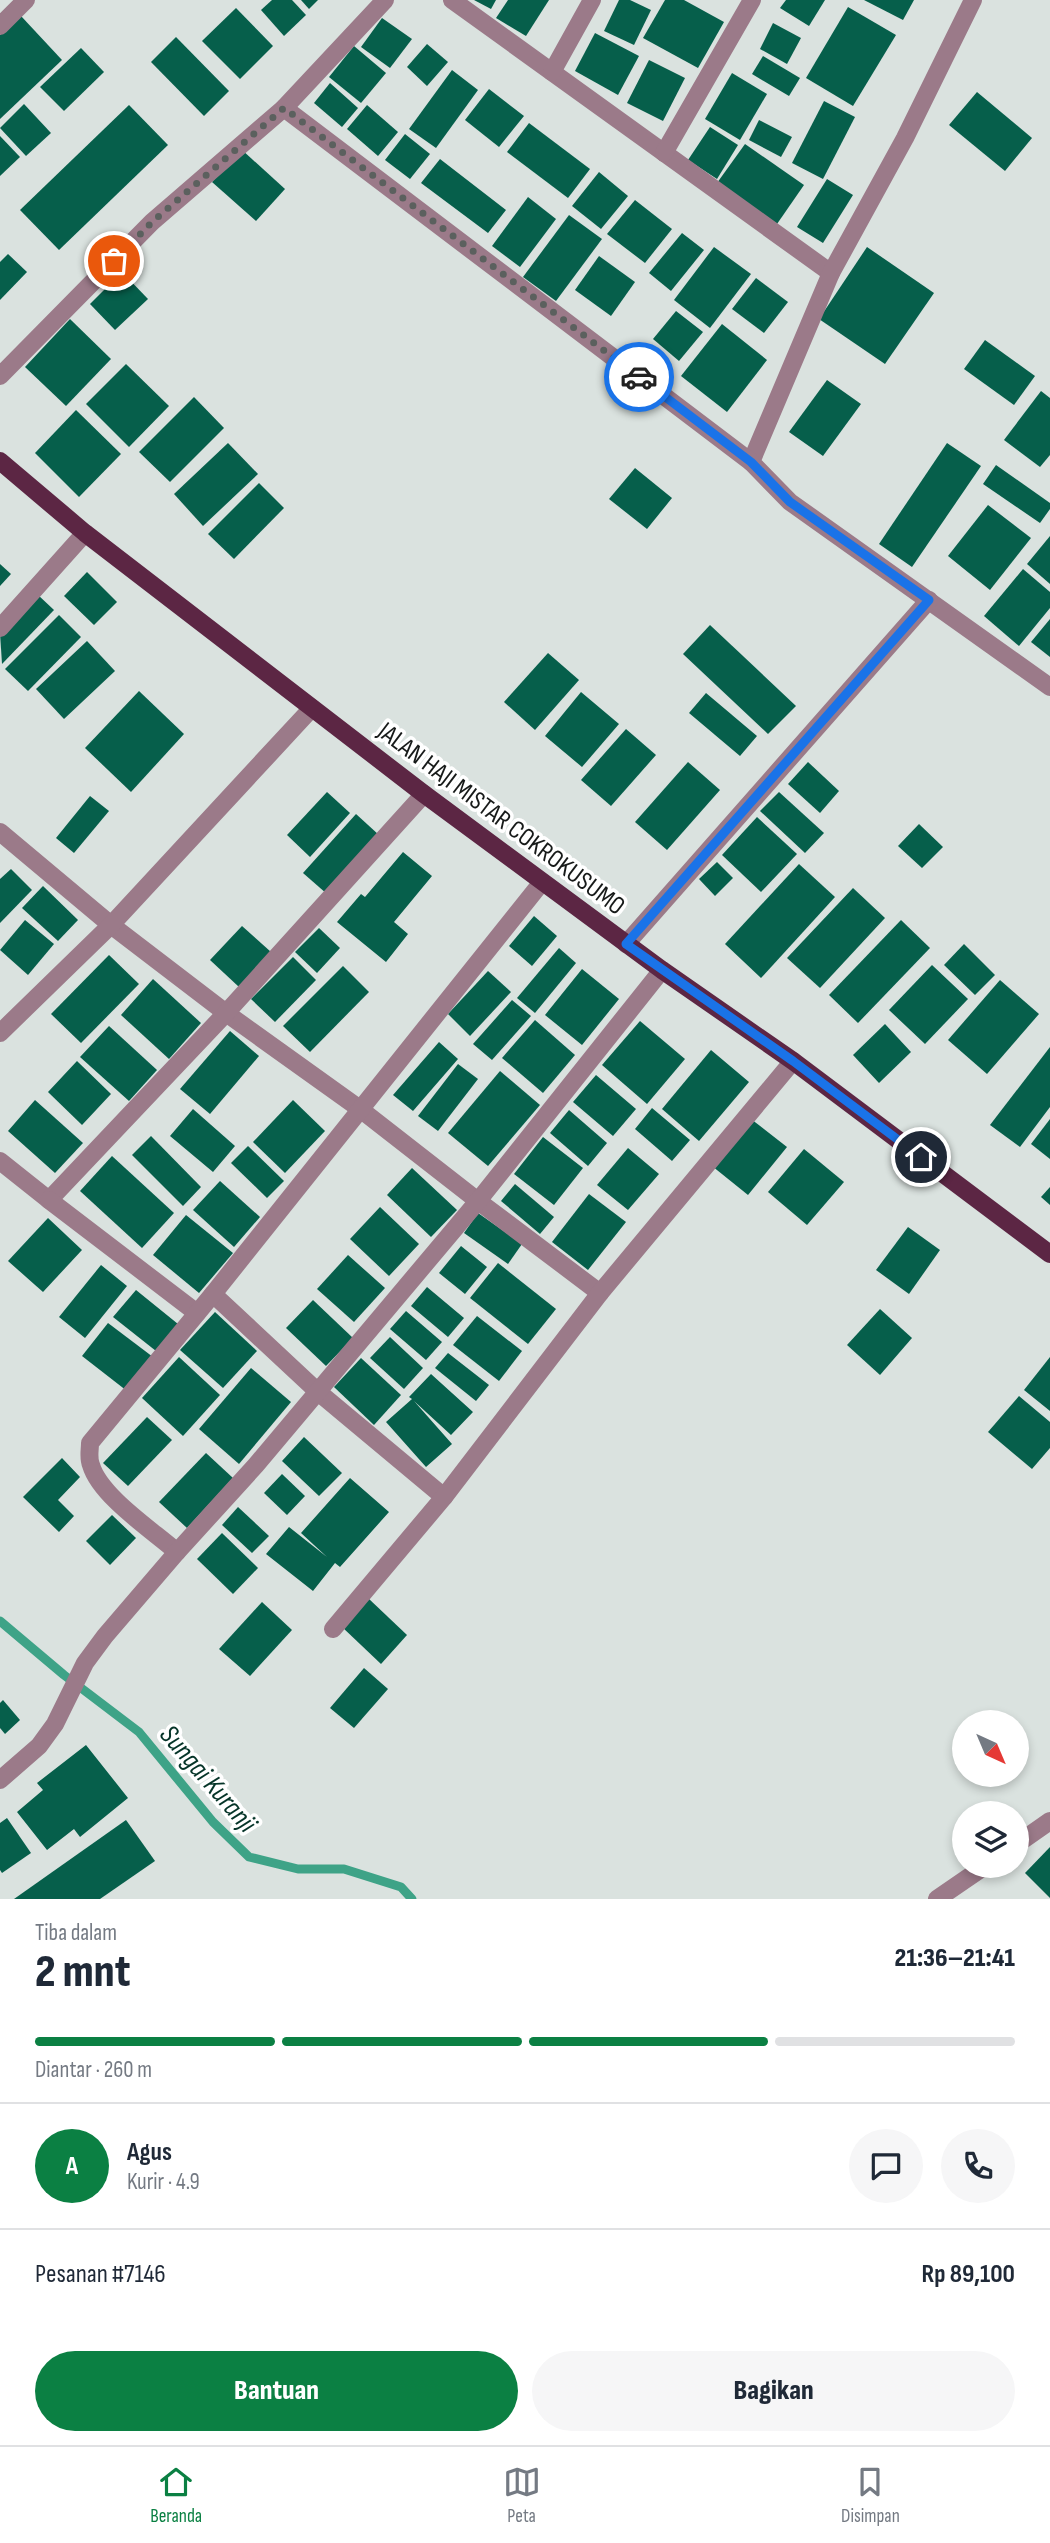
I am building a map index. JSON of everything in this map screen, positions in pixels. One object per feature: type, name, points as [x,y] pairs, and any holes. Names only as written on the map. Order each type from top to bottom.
[{"type":"main road","name":"JALAN HAJI MISTAR COKROKUSUMO","points":[[0,460],[85,533],[424,794],[626,944],[793,1061],[1050,1254]]},
{"type":"street","points":[[0,26],[26,0]]},
{"type":"street","points":[[0,376],[152,222],[284,108],[384,0]]},
{"type":"street","points":[[452,0],[831,274]]},
{"type":"street","points":[[552,72],[592,0]]},
{"type":"street","points":[[664,153],[752,0]]},
{"type":"street","points":[[751,462],[831,274],[911,126],[973,0]]},
{"type":"street","points":[[284,108],[751,462],[790,502],[1050,687]]},
{"type":"street","points":[[0,628],[85,533]]},
{"type":"street","points":[[626,944],[929,600]]},
{"type":"street","points":[[0,1033],[111,925],[313,708]]},
{"type":"street","points":[[49,1200],[226,1013],[424,794]]},
{"type":"street","points":[[0,832],[111,925],[226,1013],[360,1109],[600,1293]]},
{"type":"street","points":[[177,1552],[114,1498],[96,1478],[89,1462],[90,1443],[213,1294],[542,882]]},
{"type":"street","points":[[0,1780],[39,1746],[55,1724],[85,1663],[105,1636],[256,1465],[478,1201],[662,970]]},
{"type":"street","points":[[333,1629],[444,1497],[600,1293],[793,1061]]},
{"type":"street","points":[[0,1161],[197,1313]]},
{"type":"street","points":[[213,1294],[317,1391],[444,1497]]},
{"type":"street","points":[[1029,1836],[1050,1821]]},
{"type":"street","points":[[937,1899],[968,1878]]},
{"type":"building","points":[[272,0],[292,0],[306,15],[284,36],[261,10]]},
{"type":"building","points":[[301,0],[318,0],[309,9]]},
{"type":"building","points":[[474,0],[496,0],[491,9]]},
{"type":"building","points":[[508,0],[549,0],[526,36],[496,18]]},
{"type":"building","points":[[619,0],[630,0],[651,10],[634,45],[604,31]]},
{"type":"building","points":[[665,0],[684,0],[724,22],[698,68],[643,38]]},
{"type":"building","points":[[786,0],[825,0],[809,26],[780,8]]},
{"type":"building","points":[[864,0],[914,0],[903,20]]},
{"type":"building","points":[[848,7],[896,35],[853,106],[806,78]]},
{"type":"building","points":[[236,8],[273,46],[240,79],[202,41]]},
{"type":"building","points":[[21,16],[62,60],[0,119],[0,35]]},
{"type":"building","points":[[382,18],[412,39],[390,68],[361,47]]},
{"type":"building","points":[[773,23],[801,38],[787,64],[760,49]]},
{"type":"building","points":[[595,33],[639,56],[618,95],[575,71]]},
{"type":"building","points":[[176,37],[229,91],[204,116],[151,62]]},
{"type":"building","points":[[427,44],[448,62],[427,86],[407,67]]},
{"type":"building","points":[[354,46],[386,73],[361,103],[329,77]]},
{"type":"building","points":[[81,48],[104,72],[64,111],[40,87]]},
{"type":"building","points":[[763,56],[800,78],[789,96],[752,74]]},
{"type":"building","points":[[649,60],[685,78],[663,121],[627,103]]},
{"type":"building","points":[[452,70],[478,90],[436,148],[409,129]]},
{"type":"building","points":[[732,73],[767,94],[740,140],[705,119]]},
{"type":"building","points":[[330,83],[358,108],[342,127],[314,103]]},
{"type":"building","points":[[489,89],[524,116],[499,147],[465,120]]},
{"type":"building","points":[[977,92],[1032,138],[1005,171],[949,125]]},
{"type":"building","points":[[824,101],[855,117],[823,179],[792,163]]},
{"type":"building","points":[[24,104],[51,133],[26,156],[0,128]]},
{"type":"building","points":[[129,105],[168,145],[59,250],[20,210]]},
{"type":"building","points":[[367,105],[398,132],[378,156],[347,129]]},
{"type":"building","points":[[759,120],[792,137],[781,157],[749,140]]},
{"type":"building","points":[[529,123],[590,169],[568,198],[507,152]]},
{"type":"building","points":[[710,127],[738,145],[717,179],[688,160]]},
{"type":"building","points":[[405,134],[430,154],[410,179],[385,160]]},
{"type":"building","points":[[0,136],[20,157],[0,176]]},
{"type":"building","points":[[745,144],[804,185],[777,224],[717,183]]},
{"type":"building","points":[[241,149],[285,189],[256,221],[212,182]]},
{"type":"building","points":[[440,159],[506,210],[488,233],[421,183]]},
{"type":"building","points":[[599,172],[628,196],[601,229],[572,206]]},
{"type":"building","points":[[827,179],[853,195],[823,243],[797,227]]},
{"type":"building","points":[[528,197],[556,219],[520,267],[492,246]]},
{"type":"building","points":[[635,200],[672,229],[645,263],[607,234]]},
{"type":"building","points":[[569,215],[602,239],[556,301],[523,277]]},
{"type":"building","points":[[682,233],[704,250],[671,291],[649,273]]},
{"type":"building","points":[[714,247],[751,274],[710,328],[674,300]]},
{"type":"building","points":[[867,247],[934,293],[885,364],[819,319]]},
{"type":"building","points":[[8,254],[27,272],[0,300],[0,262]]},
{"type":"building","points":[[599,256],[635,282],[611,316],[575,290]]},
{"type":"building","points":[[122,272],[148,299],[115,330],[90,304]]},
{"type":"building","points":[[756,278],[788,302],[764,333],[732,309]]},
{"type":"building","points":[[676,311],[703,332],[679,361],[653,339]]},
{"type":"building","points":[[70,319],[111,359],[66,406],[25,367]]},
{"type":"building","points":[[722,324],[767,360],[727,412],[681,376]]},
{"type":"building","points":[[985,340],[1035,376],[1014,405],[964,369]]},
{"type":"building","points":[[126,364],[169,406],[129,447],[86,404]]},
{"type":"building","points":[[827,380],[861,404],[823,456],[789,432]]},
{"type":"building","points":[[1041,391],[1050,398],[1050,455],[1040,467],[1004,440]]},
{"type":"building","points":[[194,397],[224,428],[170,482],[139,452]]},
{"type":"building","points":[[76,410],[121,454],[79,497],[35,453]]},
{"type":"building","points":[[228,443],[258,474],[203,526],[174,494]]},
{"type":"building","points":[[947,443],[981,466],[912,567],[879,544]]},
{"type":"building","points":[[996,465],[1050,503],[1050,509],[1040,523],[983,484]]},
{"type":"building","points":[[635,468],[672,498],[647,529],[609,499]]},
{"type":"building","points":[[259,483],[284,508],[234,559],[208,534]]},
{"type":"building","points":[[988,505],[1031,538],[990,590],[948,556]]},
{"type":"building","points":[[1050,536],[1050,584],[1027,564]]},
{"type":"building","points":[[0,564],[11,574],[0,586]]},
{"type":"building","points":[[1023,569],[1050,592],[1050,608],[1019,646],[984,616]]},
{"type":"building","points":[[87,572],[117,602],[94,625],[64,596]]},
{"type":"building","points":[[37,594],[54,610],[2,664],[0,633]]},
{"type":"building","points":[[59,615],[81,637],[28,691],[5,669]]},
{"type":"building","points":[[1050,619],[1050,657],[1031,642]]},
{"type":"building","points":[[710,625],[796,706],[768,734],[683,654]]},
{"type":"building","points":[[87,641],[115,671],[64,719],[36,689]]},
{"type":"building","points":[[548,653],[579,680],[535,730],[504,702]]},
{"type":"building","points":[[139,691],[184,734],[131,792],[85,748]]},
{"type":"building","points":[[581,692],[619,724],[582,767],[545,736]]},
{"type":"building","points":[[706,693],[757,736],[740,756],[689,713]]},
{"type":"building","points":[[626,729],[656,755],[611,806],[581,780]]},
{"type":"building","points":[[688,762],[720,790],[667,850],[635,822]]},
{"type":"building","points":[[808,762],[839,791],[820,813],[788,784]]},
{"type":"building","points":[[327,792],[350,813],[310,857],[287,835]]},
{"type":"building","points":[[779,792],[824,833],[805,853],[760,811]]},
{"type":"building","points":[[90,796],[109,811],[74,853],[56,838]]},
{"type":"building","points":[[356,814],[379,835],[327,894],[303,873]]},
{"type":"building","points":[[757,817],[797,854],[761,892],[722,855]]},
{"type":"building","points":[[919,824],[943,847],[922,868],[898,846]]},
{"type":"building","points":[[403,852],[432,876],[394,922],[408,934],[386,962],[337,922],[361,894],[365,897]]},
{"type":"building","points":[[717,862],[733,878],[715,896],[699,879]]},
{"type":"building","points":[[799,864],[835,897],[761,978],[725,944]]},
{"type":"building","points":[[11,869],[32,890],[0,923],[0,879]]},
{"type":"building","points":[[43,886],[78,920],[58,941],[22,908]]},
{"type":"building","points":[[853,888],[885,918],[820,988],[787,958]]},
{"type":"building","points":[[534,916],[557,936],[532,966],[509,946]]},
{"type":"building","points":[[25,920],[54,944],[28,975],[0,950]]},
{"type":"building","points":[[901,920],[930,948],[858,1023],[829,995]]},
{"type":"building","points":[[242,926],[271,952],[239,987],[210,960]]},
{"type":"building","points":[[319,928],[340,948],[317,973],[295,952]]},
{"type":"building","points":[[964,944],[995,975],[975,995],[944,965]]},
{"type":"building","points":[[559,948],[576,963],[535,1013],[517,998]]},
{"type":"building","points":[[109,955],[139,984],[81,1043],[51,1014]]},
{"type":"building","points":[[293,957],[316,980],[275,1022],[251,999]]},
{"type":"building","points":[[932,965],[968,999],[925,1044],[889,1010]]},
{"type":"building","points":[[343,966],[369,992],[310,1052],[283,1026]]},
{"type":"building","points":[[582,969],[619,999],[582,1045],[545,1015]]},
{"type":"building","points":[[488,971],[511,992],[470,1036],[448,1014]]},
{"type":"building","points":[[153,979],[201,1023],[169,1059],[121,1015]]},
{"type":"building","points":[[1000,980],[1039,1014],[987,1074],[948,1040]]},
{"type":"building","points":[[512,1000],[531,1016],[492,1060],[473,1044]]},
{"type":"building","points":[[535,1020],[575,1055],[543,1093],[502,1058]]},
{"type":"building","points":[[640,1021],[685,1059],[647,1104],[602,1065]]},
{"type":"building","points":[[885,1024],[911,1052],[879,1083],[853,1055]]},
{"type":"building","points":[[109,1026],[157,1070],[129,1101],[80,1057]]},
{"type":"building","points":[[230,1031],[259,1056],[210,1114],[180,1089]]},
{"type":"building","points":[[439,1042],[458,1059],[413,1111],[393,1095]]},
{"type":"building","points":[[1050,1047],[1050,1107],[1020,1147],[990,1125]]},
{"type":"building","points":[[711,1050],[749,1082],[699,1141],[662,1109]]},
{"type":"building","points":[[77,1061],[111,1094],[82,1125],[48,1092]]},
{"type":"building","points":[[458,1064],[478,1079],[438,1131],[418,1116]]},
{"type":"building","points":[[500,1071],[540,1105],[488,1166],[448,1133]]},
{"type":"building","points":[[596,1075],[636,1109],[613,1136],[573,1102]]},
{"type":"building","points":[[35,1100],[83,1143],[55,1173],[8,1131]]},
{"type":"building","points":[[293,1100],[325,1131],[285,1173],[253,1142]]},
{"type":"building","points":[[652,1108],[690,1140],[672,1161],[635,1129]]},
{"type":"building","points":[[193,1109],[235,1146],[213,1172],[170,1136]]},
{"type":"building","points":[[569,1110],[607,1143],[588,1166],[550,1133]]},
{"type":"building","points":[[751,1119],[787,1147],[748,1195],[712,1166]]},
{"type":"building","points":[[1050,1119],[1050,1159],[1031,1144]]},
{"type":"building","points":[[151,1136],[201,1187],[183,1206],[132,1155]]},
{"type":"building","points":[[543,1137],[583,1168],[554,1205],[514,1174]]},
{"type":"building","points":[[248,1146],[284,1181],[267,1198],[231,1163]]},
{"type":"building","points":[[628,1148],[659,1174],[628,1210],[597,1185]]},
{"type":"building","points":[[804,1149],[844,1182],[807,1225],[768,1192]]},
{"type":"building","points":[[112,1156],[174,1213],[142,1248],[80,1191]]},
{"type":"building","points":[[412,1168],[457,1210],[431,1237],[387,1195]]},
{"type":"building","points":[[220,1181],[260,1217],[234,1247],[193,1210]]},
{"type":"building","points":[[515,1184],[554,1217],[540,1234],[501,1201]]},
{"type":"building","points":[[1050,1187],[1050,1205],[1041,1197]]},
{"type":"building","points":[[589,1194],[626,1222],[588,1270],[552,1242]]},
{"type":"building","points":[[380,1207],[419,1244],[389,1276],[350,1239]]},
{"type":"building","points":[[478,1213],[522,1244],[508,1264],[464,1233]]},
{"type":"building","points":[[186,1215],[233,1253],[199,1293],[153,1255]]},
{"type":"building","points":[[48,1218],[82,1250],[43,1292],[8,1261]]},
{"type":"building","points":[[908,1227],[940,1250],[909,1294],[876,1270]]},
{"type":"building","points":[[461,1246],[487,1267],[465,1294],[439,1273]]},
{"type":"building","points":[[348,1255],[385,1288],[354,1322],[317,1289]]},
{"type":"building","points":[[498,1263],[556,1309],[528,1344],[470,1298]]},
{"type":"building","points":[[101,1265],[127,1286],[85,1338],[59,1317]]},
{"type":"building","points":[[427,1287],[464,1318],[448,1337],[411,1306]]},
{"type":"building","points":[[136,1290],[178,1324],[156,1351],[113,1317]]},
{"type":"building","points":[[313,1300],[353,1338],[326,1366],[286,1328]]},
{"type":"building","points":[[880,1309],[912,1338],[880,1375],[847,1345]]},
{"type":"building","points":[[406,1311],[442,1342],[426,1360],[390,1329]]},
{"type":"building","points":[[215,1312],[257,1351],[223,1388],[180,1350]]},
{"type":"building","points":[[477,1316],[522,1351],[499,1381],[453,1345]]},
{"type":"building","points":[[108,1323],[153,1357],[127,1391],[82,1356]]},
{"type":"building","points":[[390,1337],[423,1368],[404,1389],[370,1358]]},
{"type":"building","points":[[448,1353],[489,1385],[476,1401],[435,1368]]},
{"type":"building","points":[[179,1357],[220,1395],[183,1436],[142,1398]]},
{"type":"building","points":[[1050,1357],[1050,1411],[1024,1390]]},
{"type":"building","points":[[361,1358],[401,1395],[374,1425],[334,1387]]},
{"type":"building","points":[[251,1368],[291,1402],[239,1464],[199,1429]]},
{"type":"building","points":[[431,1374],[473,1412],[451,1435],[414,1401],[452,1444],[426,1467],[386,1422],[412,1399],[409,1397]]},
{"type":"building","points":[[1019,1396],[1050,1422],[1050,1448],[1032,1469],[988,1432]]},
{"type":"building","points":[[147,1417],[172,1440],[128,1486],[103,1463]]},
{"type":"building","points":[[304,1437],[342,1473],[319,1496],[282,1461]]},
{"type":"building","points":[[206,1453],[233,1478],[187,1528],[159,1502]]},
{"type":"building","points":[[62,1458],[80,1477],[58,1500],[74,1516],[59,1532],[23,1497]]},
{"type":"building","points":[[282,1474],[305,1496],[287,1515],[264,1493]]},
{"type":"building","points":[[350,1478],[389,1512],[340,1567],[335,1563],[313,1591],[266,1554],[289,1527],[327,1557],[301,1533]]},
{"type":"building","points":[[238,1507],[269,1536],[252,1553],[222,1525]]},
{"type":"building","points":[[112,1515],[136,1538],[110,1565],[86,1541]]},
{"type":"building","points":[[222,1533],[258,1568],[233,1594],[197,1559]]},
{"type":"building","points":[[368,1598],[407,1635],[381,1664],[341,1626]]},
{"type":"building","points":[[262,1602],[292,1630],[250,1676],[219,1649]]},
{"type":"building","points":[[364,1668],[388,1689],[354,1728],[330,1708]]},
{"type":"building","points":[[3,1700],[20,1720],[5,1734],[0,1728],[0,1703]]},
{"type":"building","points":[[86,1745],[128,1798],[80,1837],[74,1829],[47,1850],[17,1812],[43,1790],[37,1783]]},
{"type":"building","points":[[7,1818],[31,1853],[2,1873],[0,1823]]},
{"type":"building","points":[[126,1820],[155,1861],[100,1899],[14,1899]]},
{"type":"building","points":[[1050,1847],[1050,1898],[1029,1877],[1029,1869]]},
{"type":"waterway","name":"Sungai Kuranji","points":[[0,1621],[64,1675],[139,1732],[213,1822],[249,1857],[298,1869],[344,1869],[401,1887],[412,1899]]},
{"type":"way so far","points":[[114,261],[152,222],[284,108],[639,377]]},
{"type":"route","points":[[639,377],[751,462],[790,502],[929,600],[626,944],[793,1061],[921,1157]]}]
